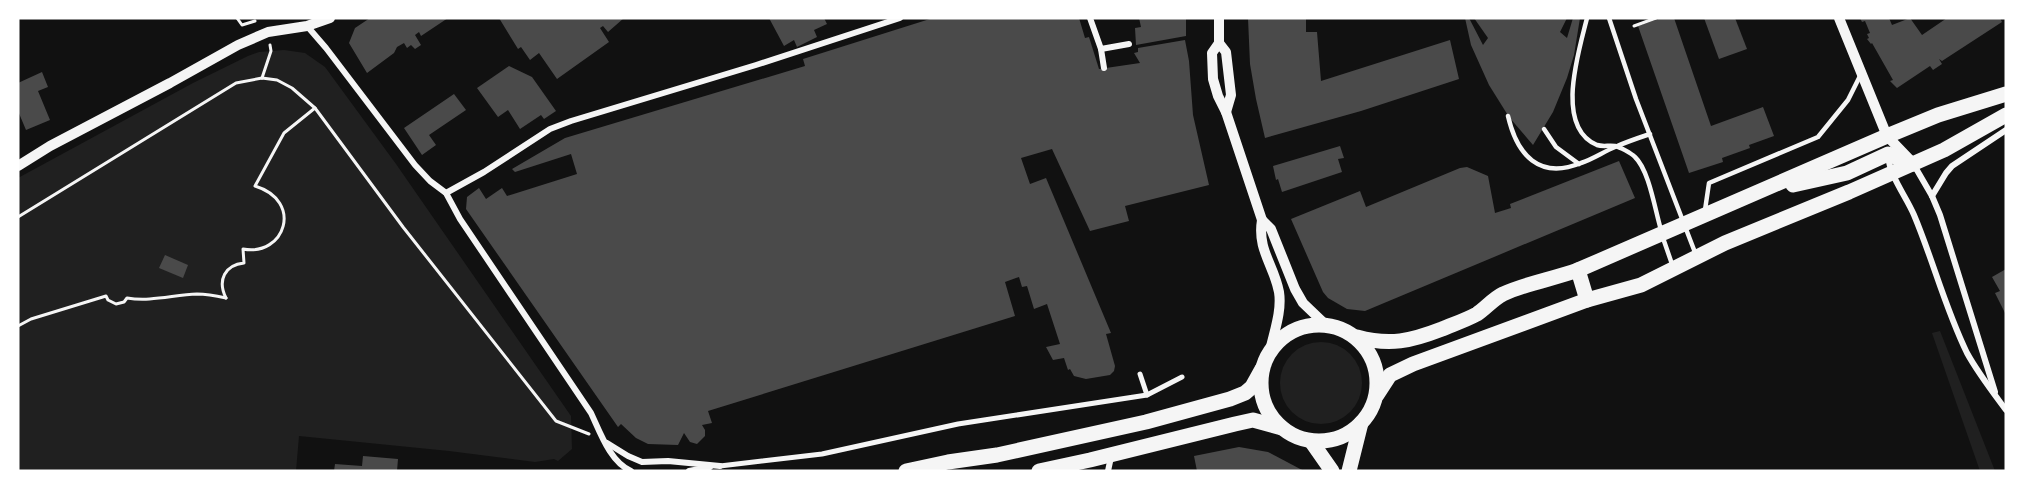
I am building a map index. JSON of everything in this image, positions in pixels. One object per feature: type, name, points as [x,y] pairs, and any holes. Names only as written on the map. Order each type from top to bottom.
[{"type":"main road","points":[[1357,337],[1383,342],[1400,342],[1419,338],[1470,317],[1499,296],[1527,283],[1552,279],[1578,270],[1887,136],[1938,116],[2006,94]]},
{"type":"main road","points":[[1262,369],[1260,386],[1264,402],[1271,416],[1282,428],[1296,437],[1311,441],[1329,440],[1347,435],[1371,410],[1377,395],[1390,375],[1413,364],[1587,300],[1641,285],[1697,257],[1944,150],[2006,115]]},
{"type":"main road","points":[[1761,192],[1847,173],[1888,154],[1913,164]]},
{"type":"main road","points":[[1578,270],[1587,300]]},
{"type":"main road","points":[[906,471],[997,455],[1146,422],[1230,399],[1245,393],[1252,387],[1269,351],[1280,339],[1293,330],[1309,325],[1324,324],[1342,328],[1357,337],[1368,349],[1375,363],[1378,379],[1377,395]]},
{"type":"main road","points":[[1040,471],[1064,469],[1112,453],[1253,420],[1282,428]]},
{"type":"main road","points":[[1349,471],[1361,423]]},
{"type":"main road","points":[[1311,441],[1332,471]]},
{"type":"street","points":[[18,166],[50,146],[170,84],[215,57],[268,32],[307,26],[330,18]]},
{"type":"street","points":[[446,193],[484,172],[550,129],[900,18]]},
{"type":"street","points":[[1090,18],[1101,49],[1104,68]]},
{"type":"street","points":[[1219,18],[1219,43],[1212,52],[1214,79],[1262,220],[1260,234],[1279,290],[1280,307],[1269,351]]},
{"type":"street","points":[[1839,18],[1887,136],[1888,154],[1893,173],[1915,217],[1943,296],[1967,352],[2006,410]]},
{"type":"street","points":[[307,26],[333,56],[415,165],[430,181],[446,193],[460,219],[591,413],[604,441],[622,467],[631,471]]},
{"type":"street","points":[[1219,43],[1226,52],[1230,78],[1231,95],[1226,112]]},
{"type":"street","points":[[1101,49],[1129,44]]},
{"type":"street","points":[[1932,196],[1952,166],[2006,130]]},
{"type":"street","points":[[1887,136],[1913,164],[1932,196],[1997,398]]},
{"type":"street","points":[[1262,220],[1271,229],[1295,289],[1304,303],[1324,324]]},
{"type":"street","points":[[1140,374],[1147,395]]},
{"type":"street","points":[[689,471],[822,454],[958,424],[1147,395],[1182,377]]},
{"type":"street","points":[[604,441],[642,462],[668,461],[720,466]]},
{"type":"street","points":[[1108,471],[1112,453]]},
{"type":"lane","points":[[1587,18],[1576,67],[1572,102],[1578,125],[1587,139],[1599,146],[1616,146],[1635,156],[1645,172],[1674,269]]},
{"type":"lane","points":[[1609,18],[1672,196],[1686,224],[1697,257]]},
{"type":"lane","points":[[1704,216],[1709,183],[1818,137],[1848,100],[1862,72]]},
{"type":"lane","points":[[1509,116],[1518,146],[1523,154],[1535,163],[1552,169],[1579,164],[1616,146],[1650,134]]},
{"type":"lane","points":[[1544,129],[1556,147],[1579,164]]},
{"type":"path","points":[[1634,26],[1656,18]]},
{"type":"path","points":[[262,78],[271,51],[268,32]]},
{"type":"path","points":[[18,216],[237,83],[262,78],[277,80],[292,88],[315,108],[403,227],[556,421],[604,441]]},
{"type":"path","points":[[18,326],[32,319],[106,296],[116,304],[124,302],[127,298],[144,301],[200,294],[226,298],[221,283],[223,274],[236,264],[244,263],[243,249],[262,248],[272,243],[280,233],[284,221],[283,209],[277,198],[268,190],[255,186],[284,133],[315,108]]},
{"type":"shaded area","points":[[284,50],[305,53],[325,67],[396,164],[571,416],[572,449],[558,461],[554,459],[535,462],[299,436],[296,471],[18,471],[18,178],[193,83],[248,56],[259,52]]},
{"type":"shaded area","points":[[1940,331],[1995,471],[1980,471],[1932,333]]},
{"type":"shaded area","points":[[1321,342],[1337,345],[1350,354],[1359,367],[1362,383],[1359,399],[1350,412],[1337,421],[1321,424],[1305,421],[1292,412],[1283,399],[1280,383],[1283,367],[1292,354],[1305,345]]},
{"type":"building","points":[[370,18],[448,18],[421,36],[419,32],[415,35],[421,45],[415,49],[411,45],[407,48],[404,43],[367,73],[349,43],[355,28]]},
{"type":"building","points":[[499,18],[624,18],[608,32],[603,26],[600,28],[609,42],[557,79],[539,53],[530,60],[521,47],[518,49]]},
{"type":"building","points":[[769,18],[824,18],[827,24],[814,30],[817,37],[797,47],[794,40],[784,46]]},
{"type":"building","points":[[933,18],[1079,18],[1085,38],[1089,37],[1099,69],[1140,63],[1134,53],[1138,52],[1138,48],[1185,40],[1193,115],[1209,185],[1125,206],[1129,221],[1090,231],[1052,149],[1021,158],[1030,184],[1046,178],[1111,333],[1106,334],[1115,366],[1114,371],[1110,375],[1086,379],[1074,376],[1070,369],[1068,370],[1064,358],[1053,360],[1046,347],[1060,344],[1047,304],[1034,309],[1027,286],[1022,287],[1019,277],[1005,282],[1015,316],[708,411],[712,423],[702,425],[705,436],[697,444],[690,442],[684,433],[678,445],[648,444],[636,438],[621,424],[618,427],[466,209],[467,197],[479,188],[486,199],[502,188],[507,196],[577,174],[571,154],[515,172],[512,169],[565,138],[805,66],[803,59]]},
{"type":"building","points":[[1139,18],[1186,18],[1186,36],[1136,45],[1135,28],[1141,27]]},
{"type":"building","points":[[1248,18],[1306,18],[1306,32],[1317,32],[1321,81],[1450,40],[1459,79],[1361,111],[1265,138],[1250,64]]},
{"type":"building","points":[[1465,18],[1469,18],[1483,45],[1488,38],[1474,18],[1567,18],[1560,32],[1567,38],[1573,18],[1580,18],[1574,55],[1567,78],[1553,112],[1533,145],[1509,117],[1489,85],[1471,45]]},
{"type":"building","points":[[1661,18],[1674,18],[1711,126],[1763,107],[1774,136],[1722,158],[1723,162],[1689,173],[1638,26]]},
{"type":"building","points":[[1704,18],[1735,18],[1747,49],[1719,59]]},
{"type":"building","points":[[1860,18],[1889,18],[1892,25],[1910,18],[1922,35],[1947,18],[2000,18],[2002,22],[1942,61],[1939,59],[1942,64],[1933,70],[1930,66],[1897,88],[1890,81],[1893,80],[1872,43],[1867,39],[1869,38],[1867,34],[1870,33],[1865,21],[1862,22]]},
{"type":"building","points":[[509,66],[532,77],[556,111],[544,119],[541,115],[520,129],[508,110],[498,117],[477,88]]},
{"type":"building","points":[[42,72],[48,87],[38,91],[50,120],[26,130],[18,111],[18,83]]},
{"type":"building","points":[[454,94],[466,110],[429,135],[436,145],[422,155],[404,128]]},
{"type":"building","points":[[1340,146],[1344,158],[1338,159],[1342,172],[1282,192],[1273,166]]},
{"type":"building","points":[[1619,161],[1635,198],[1365,311],[1347,309],[1328,298],[1323,292],[1291,219],[1360,191],[1366,207],[1467,167],[1488,176],[1495,213],[1511,208],[1510,204]]},
{"type":"building","points":[[165,255],[188,265],[183,278],[159,268]]},
{"type":"building","points":[[2006,269],[2006,315],[1995,293],[2000,291],[1992,277]]},
{"type":"building","points":[[1239,447],[1268,452],[1304,471],[1197,471],[1194,456]]},
{"type":"building","points":[[363,456],[398,459],[397,471],[334,471],[335,464],[362,466]]}]
